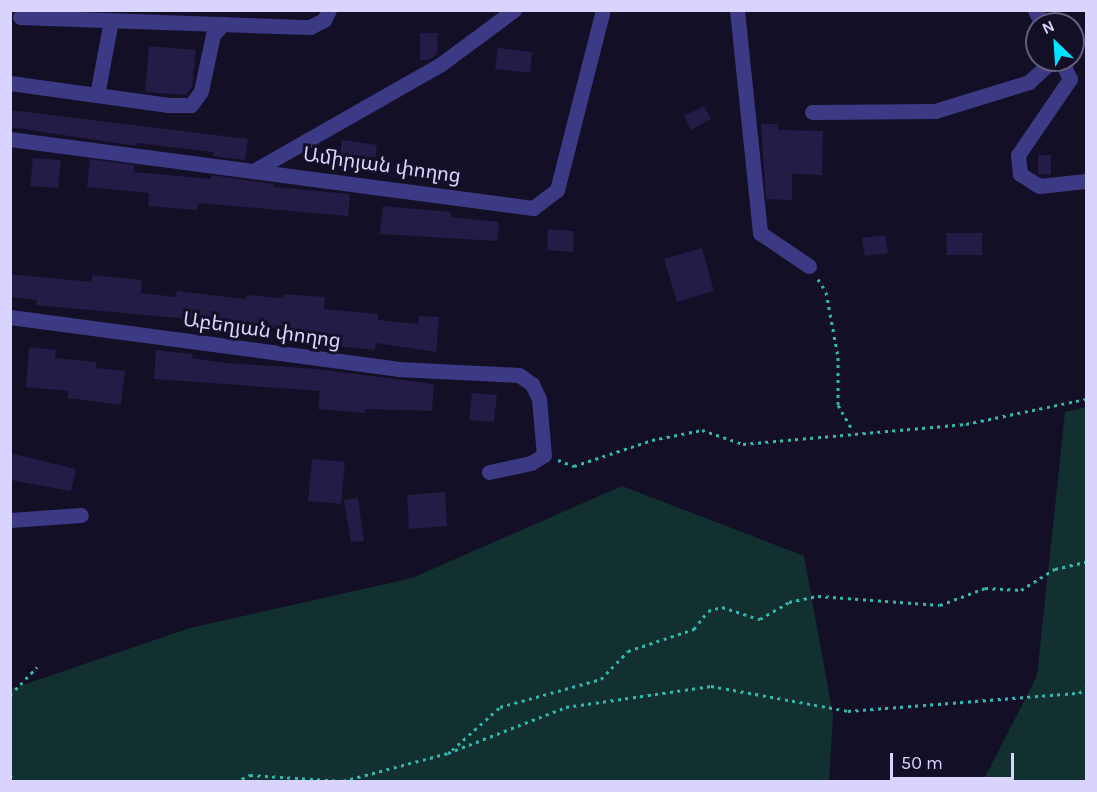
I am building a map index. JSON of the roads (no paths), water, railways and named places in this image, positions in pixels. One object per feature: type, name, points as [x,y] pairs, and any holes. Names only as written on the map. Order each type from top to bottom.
[{"type":"street","points":[[20,17],[310,27],[324,20],[329,10]]},
{"type":"street","points":[[257,169],[441,64],[514,10]]},
{"type":"street","name":"Ամիրյան փողոց","points":[[10,139],[257,169],[533,208],[557,190],[603,10]]},
{"type":"street","points":[[737,10],[760,233],[809,266]]},
{"type":"street","points":[[97,95],[111,20]]},
{"type":"street","points":[[10,83],[191,105],[201,91],[213,35],[223,24]]},
{"type":"street","points":[[813,112],[935,111],[1029,82],[1040,72]]},
{"type":"street","points":[[1067,72],[1070,79],[1018,155],[1020,174],[1039,186],[1086,181]]},
{"type":"street","name":"Աբեղյան փողոց","points":[[10,317],[398,369],[519,375],[532,384],[539,399],[544,455],[531,463],[489,472]]},
{"type":"street","points":[[10,520],[81,515]]}]
